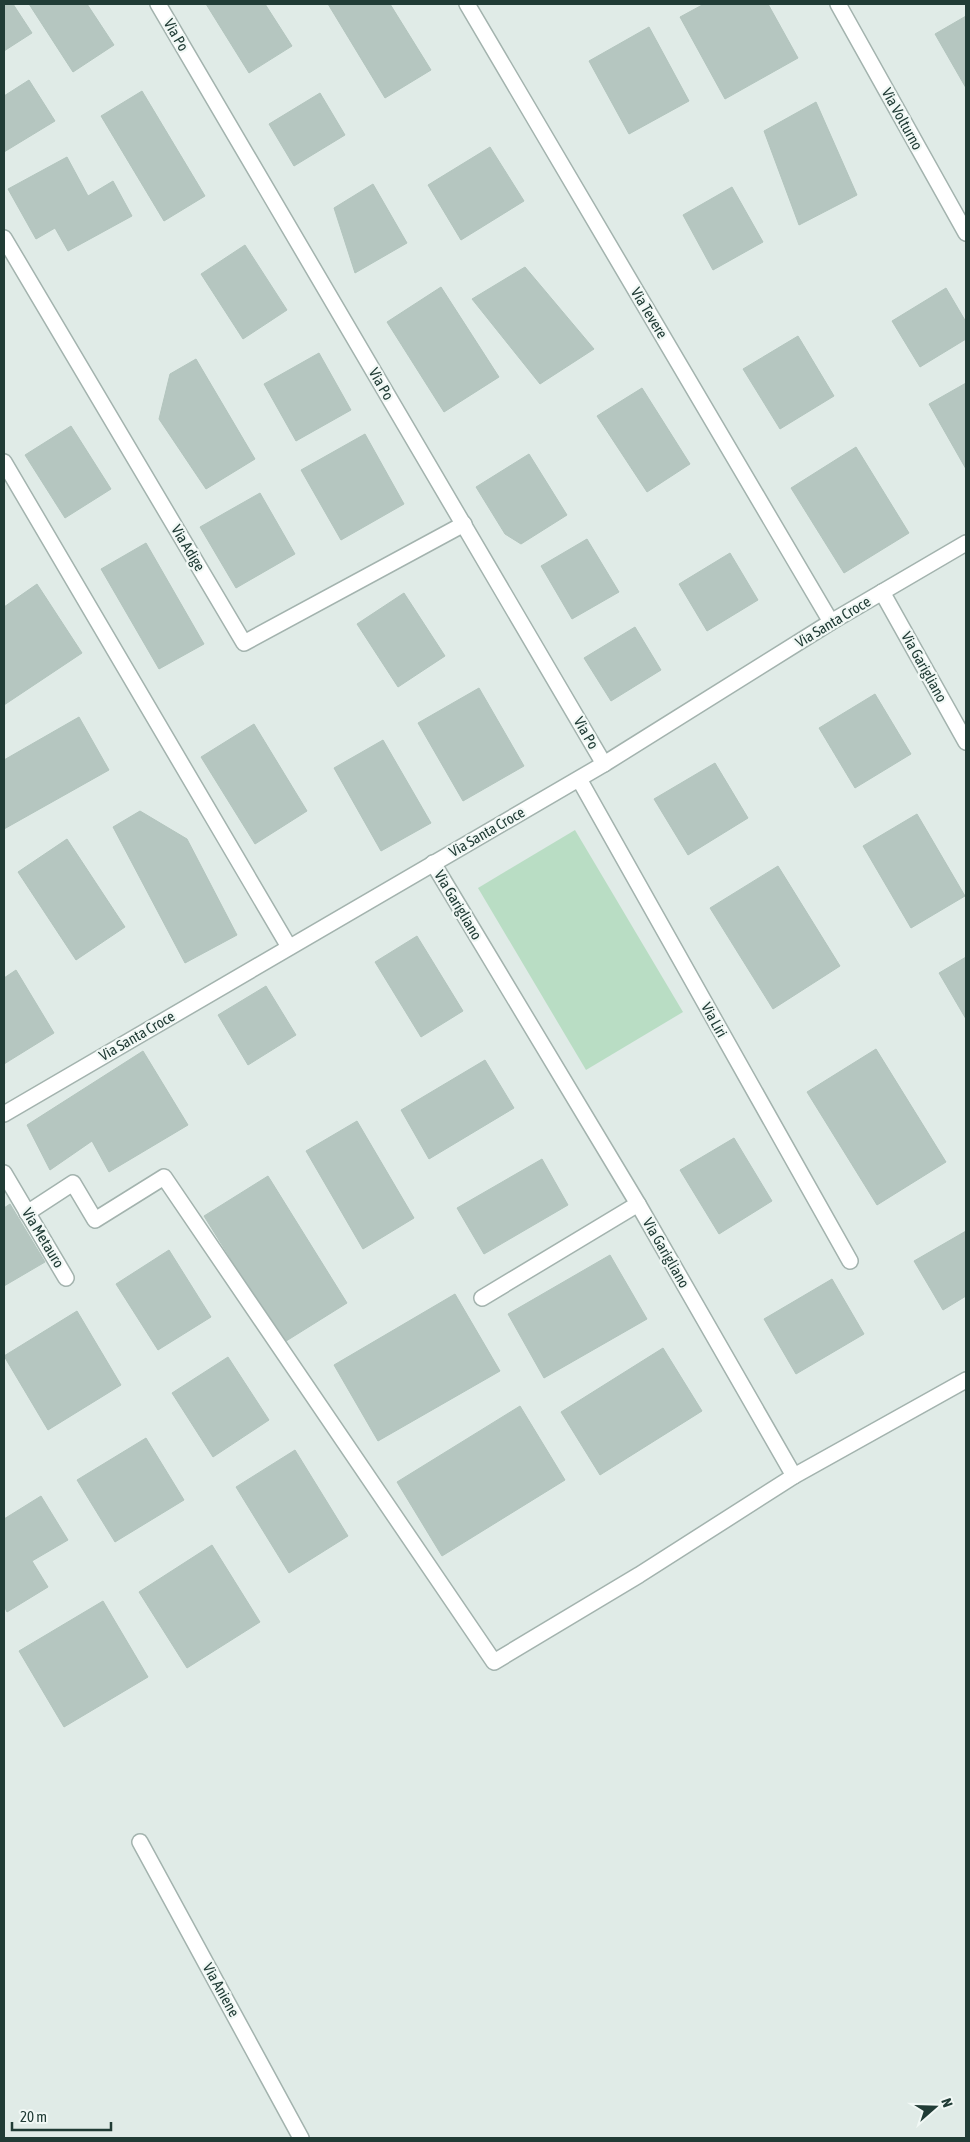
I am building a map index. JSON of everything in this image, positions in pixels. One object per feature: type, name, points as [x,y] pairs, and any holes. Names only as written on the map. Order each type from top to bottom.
[{"type":"street","name":"Via Po","points":[[158,4],[604,764]]},
{"type":"street","name":"Via Tevere","points":[[467,4],[831,622]]},
{"type":"street","name":"Via Volturno","points":[[838,4],[966,234]]},
{"type":"street","name":"Via Adige","points":[[4,238],[244,643],[464,524]]},
{"type":"street","points":[[4,462],[289,947]]},
{"type":"street","name":"Via Santa Croce","points":[[4,1114],[604,764],[831,622],[966,543]]},
{"type":"street","name":"Via Garigliano","points":[[882,592],[966,742]]},
{"type":"street","name":"Via Liri","points":[[579,778],[850,1261]]},
{"type":"street","name":"Via Garigliano","points":[[433,864],[638,1204],[794,1476]]},
{"type":"street","name":"Via Metauro","points":[[4,1173],[66,1278]]},
{"type":"street","points":[[27,1213],[72,1184],[95,1220],[164,1177],[494,1662],[639,1574],[794,1476],[966,1380]]},
{"type":"street","points":[[482,1298],[638,1204]]},
{"type":"street","name":"Via Aniene","points":[[140,1842],[301,2138]]},
{"type":"green space","points":[[575,830],[683,1012],[586,1070],[478,888]]},
{"type":"building","points":[[4,4],[13,4],[32,33],[4,51]]},
{"type":"building","points":[[29,4],[87,4],[114,45],[73,72]]},
{"type":"building","points":[[206,4],[265,4],[292,46],[249,73]]},
{"type":"building","points":[[328,4],[390,4],[431,70],[385,98]]},
{"type":"building","points":[[704,4],[768,4],[798,58],[725,99],[680,17]]},
{"type":"building","points":[[966,16],[966,88],[935,34]]},
{"type":"building","points":[[649,27],[689,101],[629,134],[589,61]]},
{"type":"building","points":[[29,80],[55,121],[4,152],[4,96]]},
{"type":"building","points":[[142,91],[205,196],[164,221],[101,116]]},
{"type":"building","points":[[320,93],[345,135],[294,166],[269,124]]},
{"type":"building","points":[[816,102],[857,195],[799,225],[764,131]]},
{"type":"building","points":[[490,147],[524,201],[461,240],[428,185]]},
{"type":"building","points":[[67,157],[88,196],[113,181],[132,216],[68,251],[55,228],[36,239],[8,189]]},
{"type":"building","points":[[373,184],[407,243],[355,273],[334,208]]},
{"type":"building","points":[[732,187],[763,242],[713,270],[683,215]]},
{"type":"building","points":[[245,245],[287,310],[243,339],[201,274]]},
{"type":"building","points":[[525,267],[594,349],[540,384],[472,299]]},
{"type":"building","points":[[441,287],[499,377],[444,412],[387,322]]},
{"type":"building","points":[[946,288],[966,322],[966,339],[920,367],[892,321]]},
{"type":"building","points":[[798,336],[834,396],[780,429],[743,369]]},
{"type":"building","points":[[319,353],[351,410],[296,441],[264,384]]},
{"type":"building","points":[[196,359],[255,459],[206,489],[159,419],[170,374]]},
{"type":"building","points":[[966,383],[966,469],[929,404]]},
{"type":"building","points":[[642,388],[690,464],[647,492],[597,416]]},
{"type":"building","points":[[71,426],[111,489],[65,518],[25,455]]},
{"type":"building","points":[[365,434],[404,504],[341,540],[301,470]]},
{"type":"building","points":[[856,447],[909,533],[844,573],[791,488]]},
{"type":"building","points":[[529,454],[567,515],[521,544],[505,534],[476,487]]},
{"type":"building","points":[[260,493],[295,554],[236,588],[200,527]]},
{"type":"building","points":[[587,539],[619,592],[572,619],[541,566]]},
{"type":"building","points":[[146,543],[204,644],[159,669],[101,569]]},
{"type":"building","points":[[730,553],[758,600],[707,631],[679,584]]},
{"type":"building","points":[[37,584],[82,653],[4,705],[4,607]]},
{"type":"building","points":[[404,593],[445,656],[398,687],[357,624]]},
{"type":"building","points":[[635,627],[661,670],[611,701],[584,658]]},
{"type":"building","points":[[479,688],[524,766],[463,801],[418,723]]},
{"type":"building","points":[[875,694],[911,754],[855,788],[819,728]]},
{"type":"building","points":[[79,717],[109,770],[4,829],[4,760]]},
{"type":"building","points":[[254,724],[307,811],[255,844],[201,757]]},
{"type":"building","points":[[383,740],[431,823],[381,851],[334,768]]},
{"type":"building","points":[[715,763],[748,818],[688,855],[654,799]]},
{"type":"building","points":[[140,811],[187,839],[237,935],[185,963],[113,827]]},
{"type":"building","points":[[917,814],[965,896],[911,928],[863,846]]},
{"type":"building","points":[[67,839],[125,927],[76,960],[18,872]]},
{"type":"building","points":[[778,866],[840,966],[773,1009],[710,908]]},
{"type":"building","points":[[417,936],[463,1011],[421,1037],[375,962]]},
{"type":"building","points":[[966,957],[966,1019],[939,973]]},
{"type":"building","points":[[16,970],[54,1033],[4,1064],[4,978]]},
{"type":"building","points":[[266,986],[296,1035],[248,1065],[218,1015]]},
{"type":"building","points":[[876,1049],[946,1162],[877,1205],[807,1092]]},
{"type":"building","points":[[143,1051],[188,1125],[109,1172],[92,1141],[50,1170],[27,1125]]},
{"type":"building","points":[[485,1060],[514,1108],[429,1159],[401,1110]]},
{"type":"building","points":[[357,1121],[414,1218],[363,1249],[306,1151]]},
{"type":"building","points":[[734,1138],[772,1201],[719,1234],[680,1170]]},
{"type":"building","points":[[542,1159],[568,1205],[484,1254],[457,1208]]},
{"type":"building","points":[[268,1176],[347,1303],[283,1343],[204,1216]]},
{"type":"building","points":[[10,1204],[45,1262],[4,1286],[4,1208]]},
{"type":"building","points":[[966,1231],[966,1296],[943,1310],[914,1261]]},
{"type":"building","points":[[169,1250],[211,1317],[158,1350],[116,1284]]},
{"type":"building","points":[[610,1255],[647,1319],[544,1378],[508,1314]]},
{"type":"building","points":[[832,1279],[864,1334],[796,1374],[764,1319]]},
{"type":"building","points":[[455,1294],[500,1371],[378,1441],[334,1365]]},
{"type":"building","points":[[77,1311],[121,1385],[48,1430],[4,1356]]},
{"type":"building","points":[[663,1348],[702,1411],[600,1475],[561,1412]]},
{"type":"building","points":[[228,1357],[269,1420],[213,1457],[172,1393]]},
{"type":"building","points":[[520,1406],[565,1480],[442,1556],[397,1482]]},
{"type":"building","points":[[146,1438],[184,1500],[115,1542],[77,1480]]},
{"type":"building","points":[[295,1450],[348,1536],[289,1573],[236,1487]]},
{"type":"building","points":[[41,1496],[68,1540],[32,1561],[48,1587],[7,1612],[4,1606],[4,1519]]},
{"type":"building","points":[[212,1545],[260,1622],[187,1668],[139,1592]]},
{"type":"building","points":[[103,1601],[148,1677],[64,1727],[19,1651]]}]
